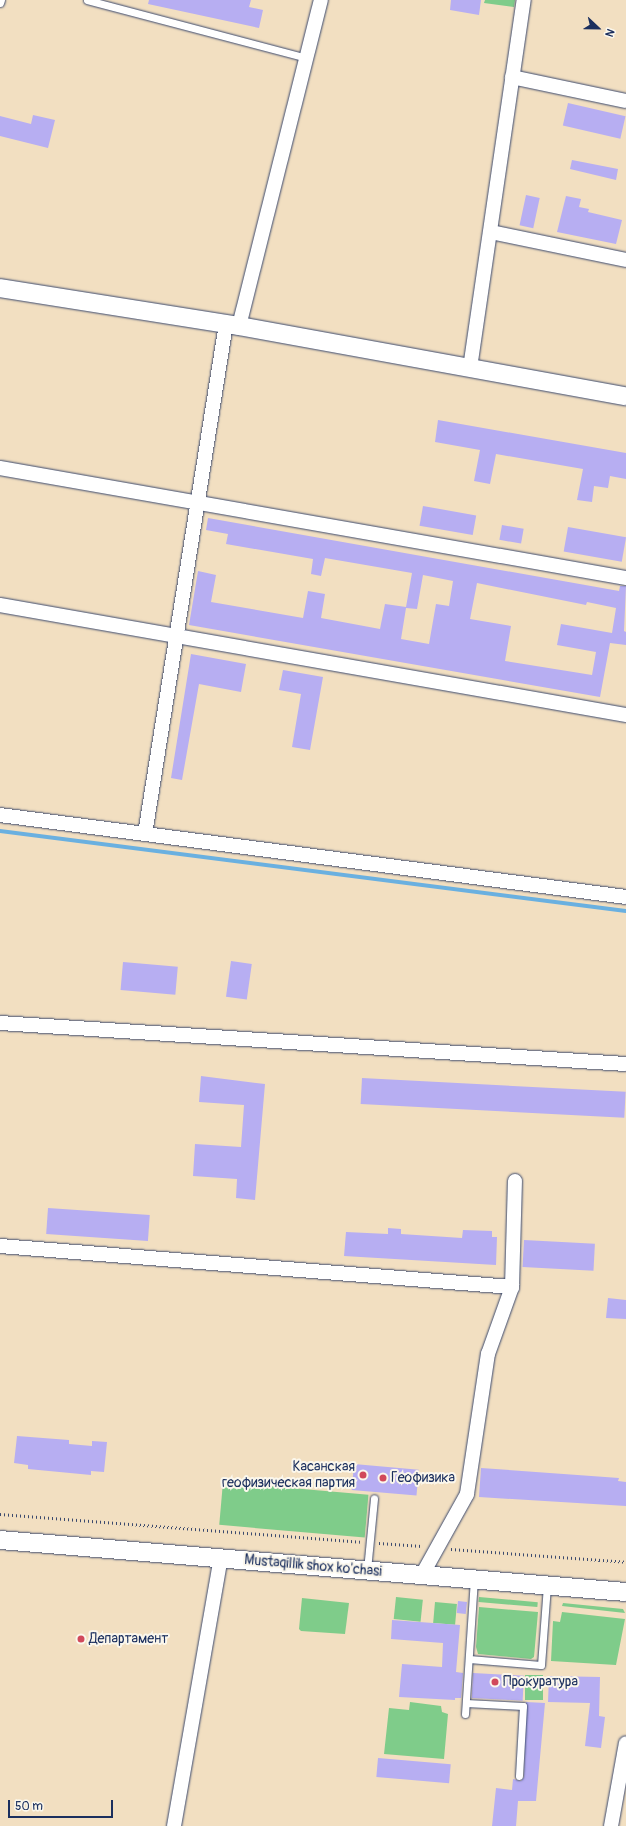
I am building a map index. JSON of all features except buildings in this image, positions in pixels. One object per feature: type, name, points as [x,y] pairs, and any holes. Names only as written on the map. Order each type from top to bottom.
[{"type":"street","points":[[145,834],[197,503],[232,324],[321,0]]},
{"type":"street","points":[[470,368],[524,0]]},
{"type":"street","points":[[512,77],[626,101]]},
{"type":"street","points":[[491,232],[626,260]]},
{"type":"street","points":[[0,288],[232,324],[626,396]]},
{"type":"street","points":[[0,468],[626,578]]},
{"type":"street","points":[[0,605],[626,715]]},
{"type":"street","points":[[0,815],[626,897]]},
{"type":"street","points":[[0,1023],[626,1064]]},
{"type":"street","points":[[422,1575],[467,1494],[488,1354],[512,1287],[516,1181]]},
{"type":"street","points":[[0,1246],[512,1287]]},
{"type":"street","name":"Mustaqillik shox ko'chasi","points":[[0,1540],[626,1592]]},
{"type":"street","points":[[174,1826],[221,1558]]},
{"type":"street","points":[[611,1826],[626,1743]]},
{"type":"lane","points":[[88,0],[306,58]]},
{"type":"lane","points":[[367,1570],[374,1498]]},
{"type":"lane","points":[[465,1714],[474,1579]]},
{"type":"lane","points":[[469,1659],[541,1665],[547,1585]]},
{"type":"lane","points":[[466,1703],[523,1706],[519,1776]]},
{"type":"path","points":[[0,1514],[626,1562]]},
{"type":"green space","points":[[485,0],[515,0],[514,7],[484,3]]},
{"type":"green space","points":[[223,1482],[368,1495],[365,1538],[219,1525]]},
{"type":"green space","points":[[396,1597],[423,1600],[421,1622],[394,1619]]},
{"type":"green space","points":[[479,1597],[538,1602],[537,1607],[479,1602]]},
{"type":"green space","points":[[302,1598],[349,1603],[345,1634],[301,1631],[299,1629]]},
{"type":"green space","points":[[435,1602],[457,1604],[455,1625],[433,1623]]},
{"type":"green space","points":[[563,1603],[623,1609],[625,1613],[562,1606]]},
{"type":"green space","points":[[479,1607],[538,1612],[534,1657],[531,1659],[478,1654],[476,1647]]},
{"type":"green space","points":[[562,1612],[625,1619],[616,1665],[551,1661],[553,1621],[560,1622]]},
{"type":"green space","points":[[525,1675],[543,1675],[543,1700],[525,1700]]},
{"type":"green space","points":[[410,1702],[441,1706],[442,1712],[448,1714],[444,1759],[384,1754],[389,1708],[409,1710]]},
{"type":"waterway","points":[[0,831],[626,911]]},
{"type":"place","name":"Касанская геофизическая партия","points":[[363,1475]]},
{"type":"place","name":"Геофизика","points":[[383,1478]]},
{"type":"place","name":"Департамент","points":[[81,1639]]},
{"type":"place","name":"Прокуратура","points":[[495,1682]]}]
